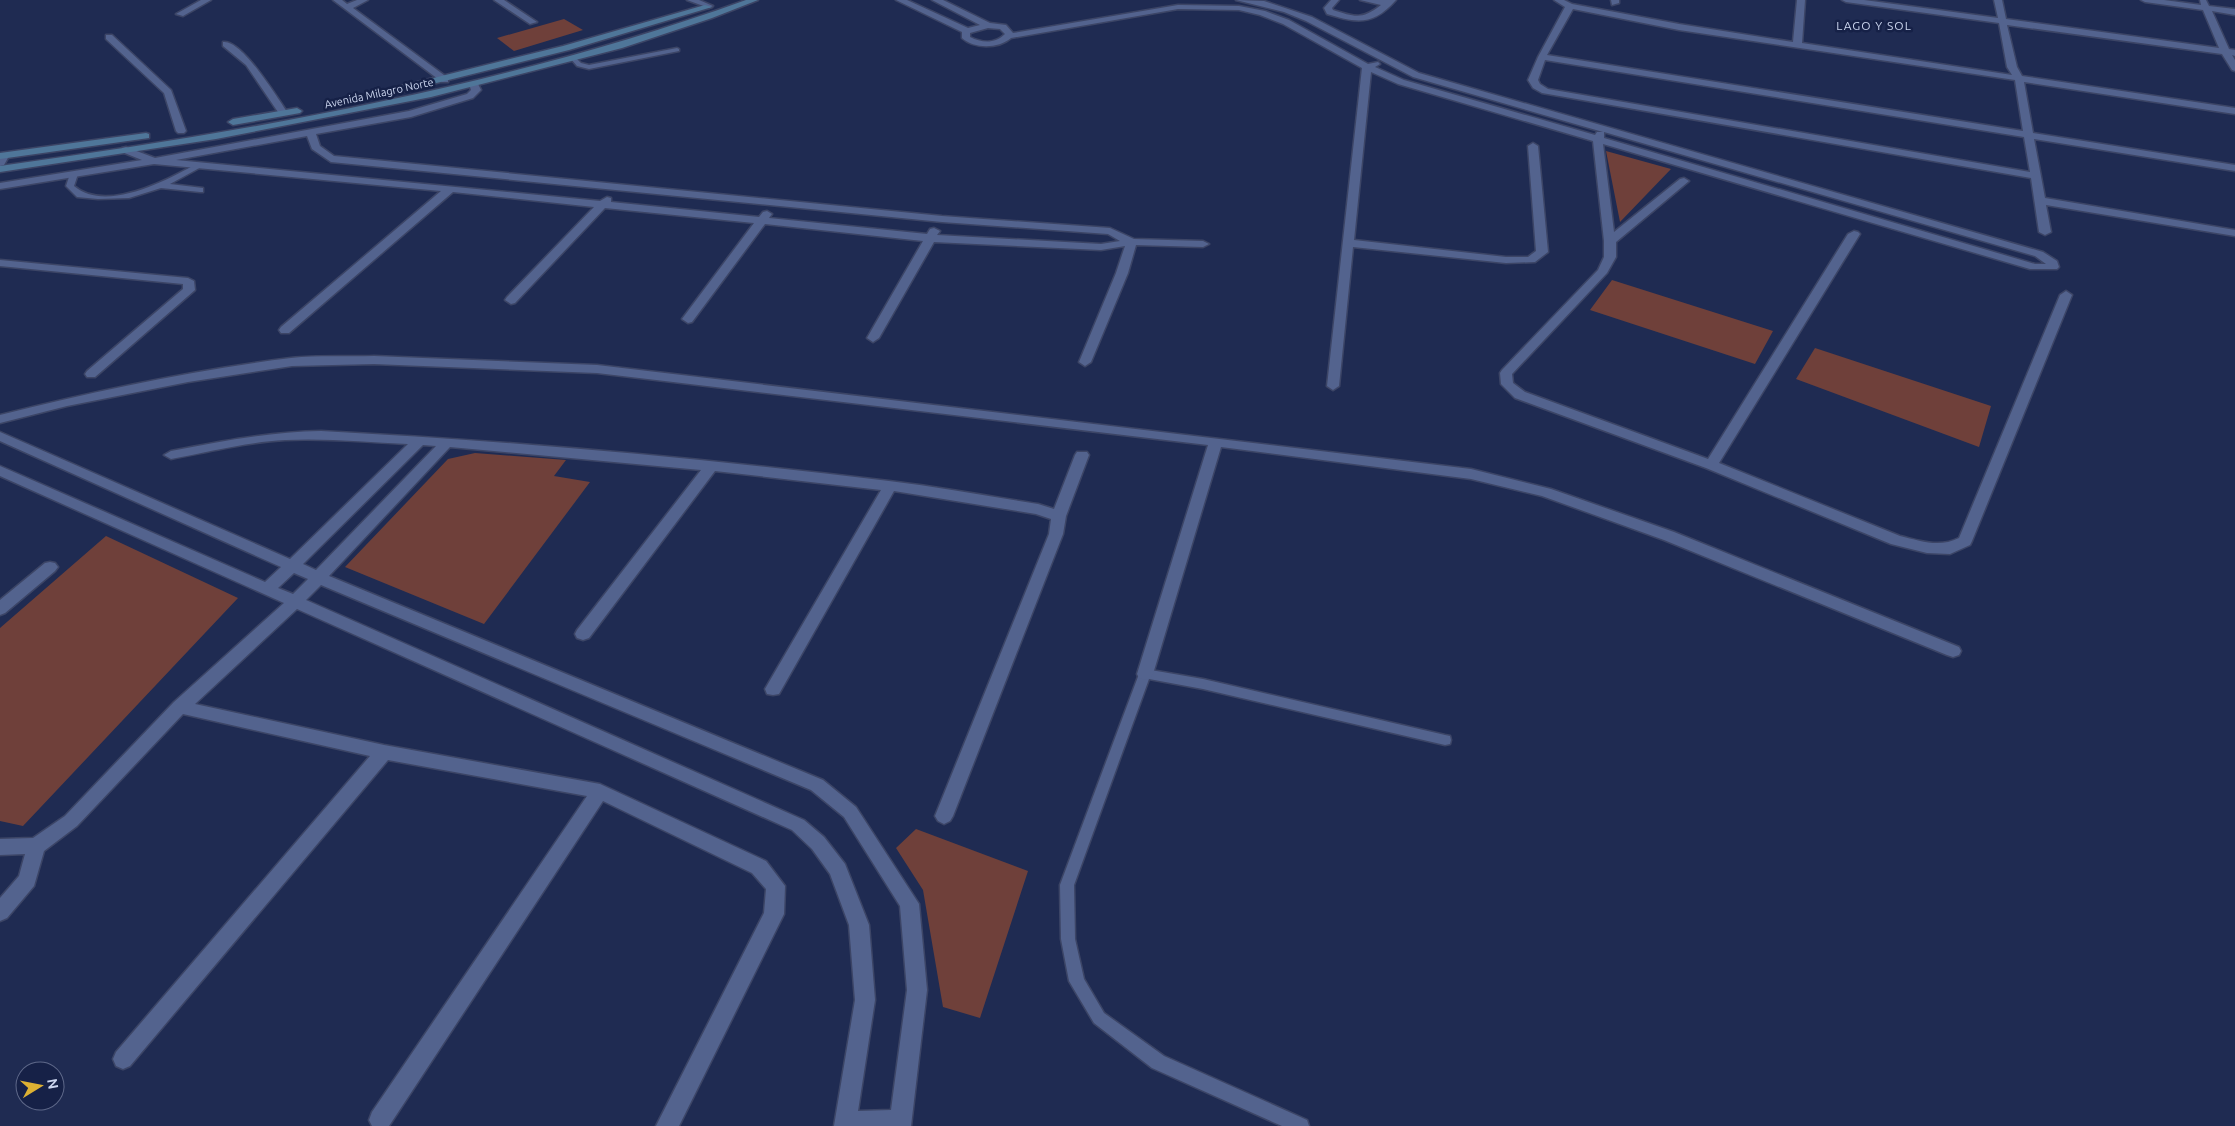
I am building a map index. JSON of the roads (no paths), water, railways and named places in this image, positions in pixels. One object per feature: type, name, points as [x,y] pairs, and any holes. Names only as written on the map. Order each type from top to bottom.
[{"type":"main road","name":"Avenida Milagro Norte","points":[[371,96],[445,80],[566,48],[726,0]]},
{"type":"main road","name":"Avenida Milagro Norte","points":[[0,169],[271,126],[474,84],[574,59],[678,27],[754,0]]},
{"type":"main road","points":[[220,124],[303,110]]},
{"type":"main road","points":[[1,158],[152,135]]},
{"type":"street","points":[[180,14],[207,0]]},
{"type":"street","points":[[337,0],[445,80]]},
{"type":"street","points":[[347,7],[364,0]]},
{"type":"street","points":[[498,0],[533,22]]},
{"type":"street","points":[[691,0],[709,6]]},
{"type":"street","points":[[900,0],[967,31]]},
{"type":"street","points":[[936,0],[988,25],[1013,26]]},
{"type":"street","points":[[1023,24],[1171,0]]},
{"type":"street","points":[[988,25],[972,28],[965,34],[966,38],[978,43],[996,43],[1009,36],[1178,8],[1239,8],[1262,13],[1286,22],[1367,67],[1401,82],[1600,136],[2039,254],[2050,260],[2053,263],[2053,267],[2034,267],[1600,136],[1416,76],[1300,14],[1276,6],[1240,0]]},
{"type":"street","points":[[1336,0],[1328,8],[1330,12],[1357,19],[1373,17],[1390,2]]},
{"type":"street","points":[[1364,0],[1390,2]]},
{"type":"street","points":[[1558,0],[1570,6],[1679,27],[1973,61]]},
{"type":"street","points":[[1797,41],[1801,0]]},
{"type":"street","points":[[1846,0],[2235,53]]},
{"type":"street","points":[[1998,0],[2029,136],[2045,232]]},
{"type":"street","points":[[2145,0],[2203,4],[2235,12]]},
{"type":"street","points":[[1596,10],[1620,4],[1797,41],[2014,70],[2235,111]]},
{"type":"street","points":[[2203,4],[2235,68]]},
{"type":"street","points":[[1570,6],[1542,57],[1533,83],[1545,91],[2036,176]]},
{"type":"street","points":[[1003,27],[1008,30],[1009,36]]},
{"type":"street","points":[[109,37],[168,92],[181,131]]},
{"type":"street","points":[[226,44],[249,63],[283,113]]},
{"type":"street","points":[[1542,57],[2235,168]]},
{"type":"street","points":[[1367,67],[1383,60]]},
{"type":"street","points":[[1333,386],[1367,67]]},
{"type":"street","points":[[0,186],[154,161],[411,114],[470,96],[476,90],[474,84]]},
{"type":"street","points":[[2135,86],[2235,101]]},
{"type":"street","points":[[310,132],[316,147],[330,159],[942,219],[1110,231],[1132,242]]},
{"type":"street","points":[[1600,136],[1610,257],[1603,271],[1506,373],[1507,384],[1520,395],[1711,465],[1896,540],[1927,548],[1950,549],[1965,541],[2066,295]]},
{"type":"street","points":[[1348,243],[1506,260],[1531,260],[1542,252],[1533,146]]},
{"type":"street","points":[[126,150],[154,161],[199,166],[365,180],[929,238],[1101,247],[1132,242],[1204,244]]},
{"type":"street","points":[[365,180],[387,164]]},
{"type":"street","points":[[1610,241],[1684,181]]},
{"type":"street","points":[[511,300],[602,204],[620,188]]},
{"type":"street","points":[[286,330],[450,189]]},
{"type":"street","points":[[2041,200],[2235,233]]},
{"type":"street","points":[[688,319],[775,203]]},
{"type":"street","points":[[873,338],[929,238],[942,219]]},
{"type":"street","points":[[1711,465],[1854,234]]},
{"type":"street","points":[[1085,362],[1122,273],[1132,242]]},
{"type":"street","points":[[0,263],[188,281],[189,290],[90,374]]},
{"type":"street","points":[[0,419],[67,402],[179,380],[292,362],[374,360],[597,369],[1216,442],[1471,474],[1546,492],[1669,536],[1952,651]]},
{"type":"street","points":[[172,455],[238,442],[282,436],[321,435],[447,442],[711,466],[890,486],[1038,510],[1059,516]]},
{"type":"street","points":[[0,436],[317,577],[817,785],[850,812],[909,904],[917,990],[901,1124],[846,1124],[865,1000],[860,925],[838,870],[818,843],[798,825],[0,471]]},
{"type":"street","points":[[266,589],[292,566],[419,441]]},
{"type":"street","points":[[0,847],[36,846],[71,821],[180,708],[296,601],[447,442]]},
{"type":"street","points":[[1145,674],[1216,442]]},
{"type":"street","points":[[944,816],[1056,534],[1059,516],[1082,455]]},
{"type":"street","points":[[583,634],[711,466]]},
{"type":"street","points":[[773,689],[890,486]]},
{"type":"street","points":[[0,609],[50,567]]},
{"type":"street","points":[[180,708],[384,752],[600,791],[759,867],[776,886],[774,914],[667,1126]]},
{"type":"street","points":[[122,1060],[384,752]]},
{"type":"street","points":[[380,1120],[600,791]]},
{"type":"street","points":[[0,912],[27,880],[36,846]]},
{"type":"lane","points":[[574,59],[579,65],[589,67],[677,50]]},
{"type":"lane","points":[[74,174],[70,186],[80,195],[92,197],[129,197],[162,186],[199,166]]},
{"type":"lane","points":[[162,186],[200,190]]},
{"type":"lane","points":[[1301,1126],[1158,1062],[1099,1018],[1077,981],[1068,939],[1067,884],[1145,674],[1203,684],[1445,740]]},
{"type":"district","name":"LAGO Y SOL","points":[[1874,25]]}]
